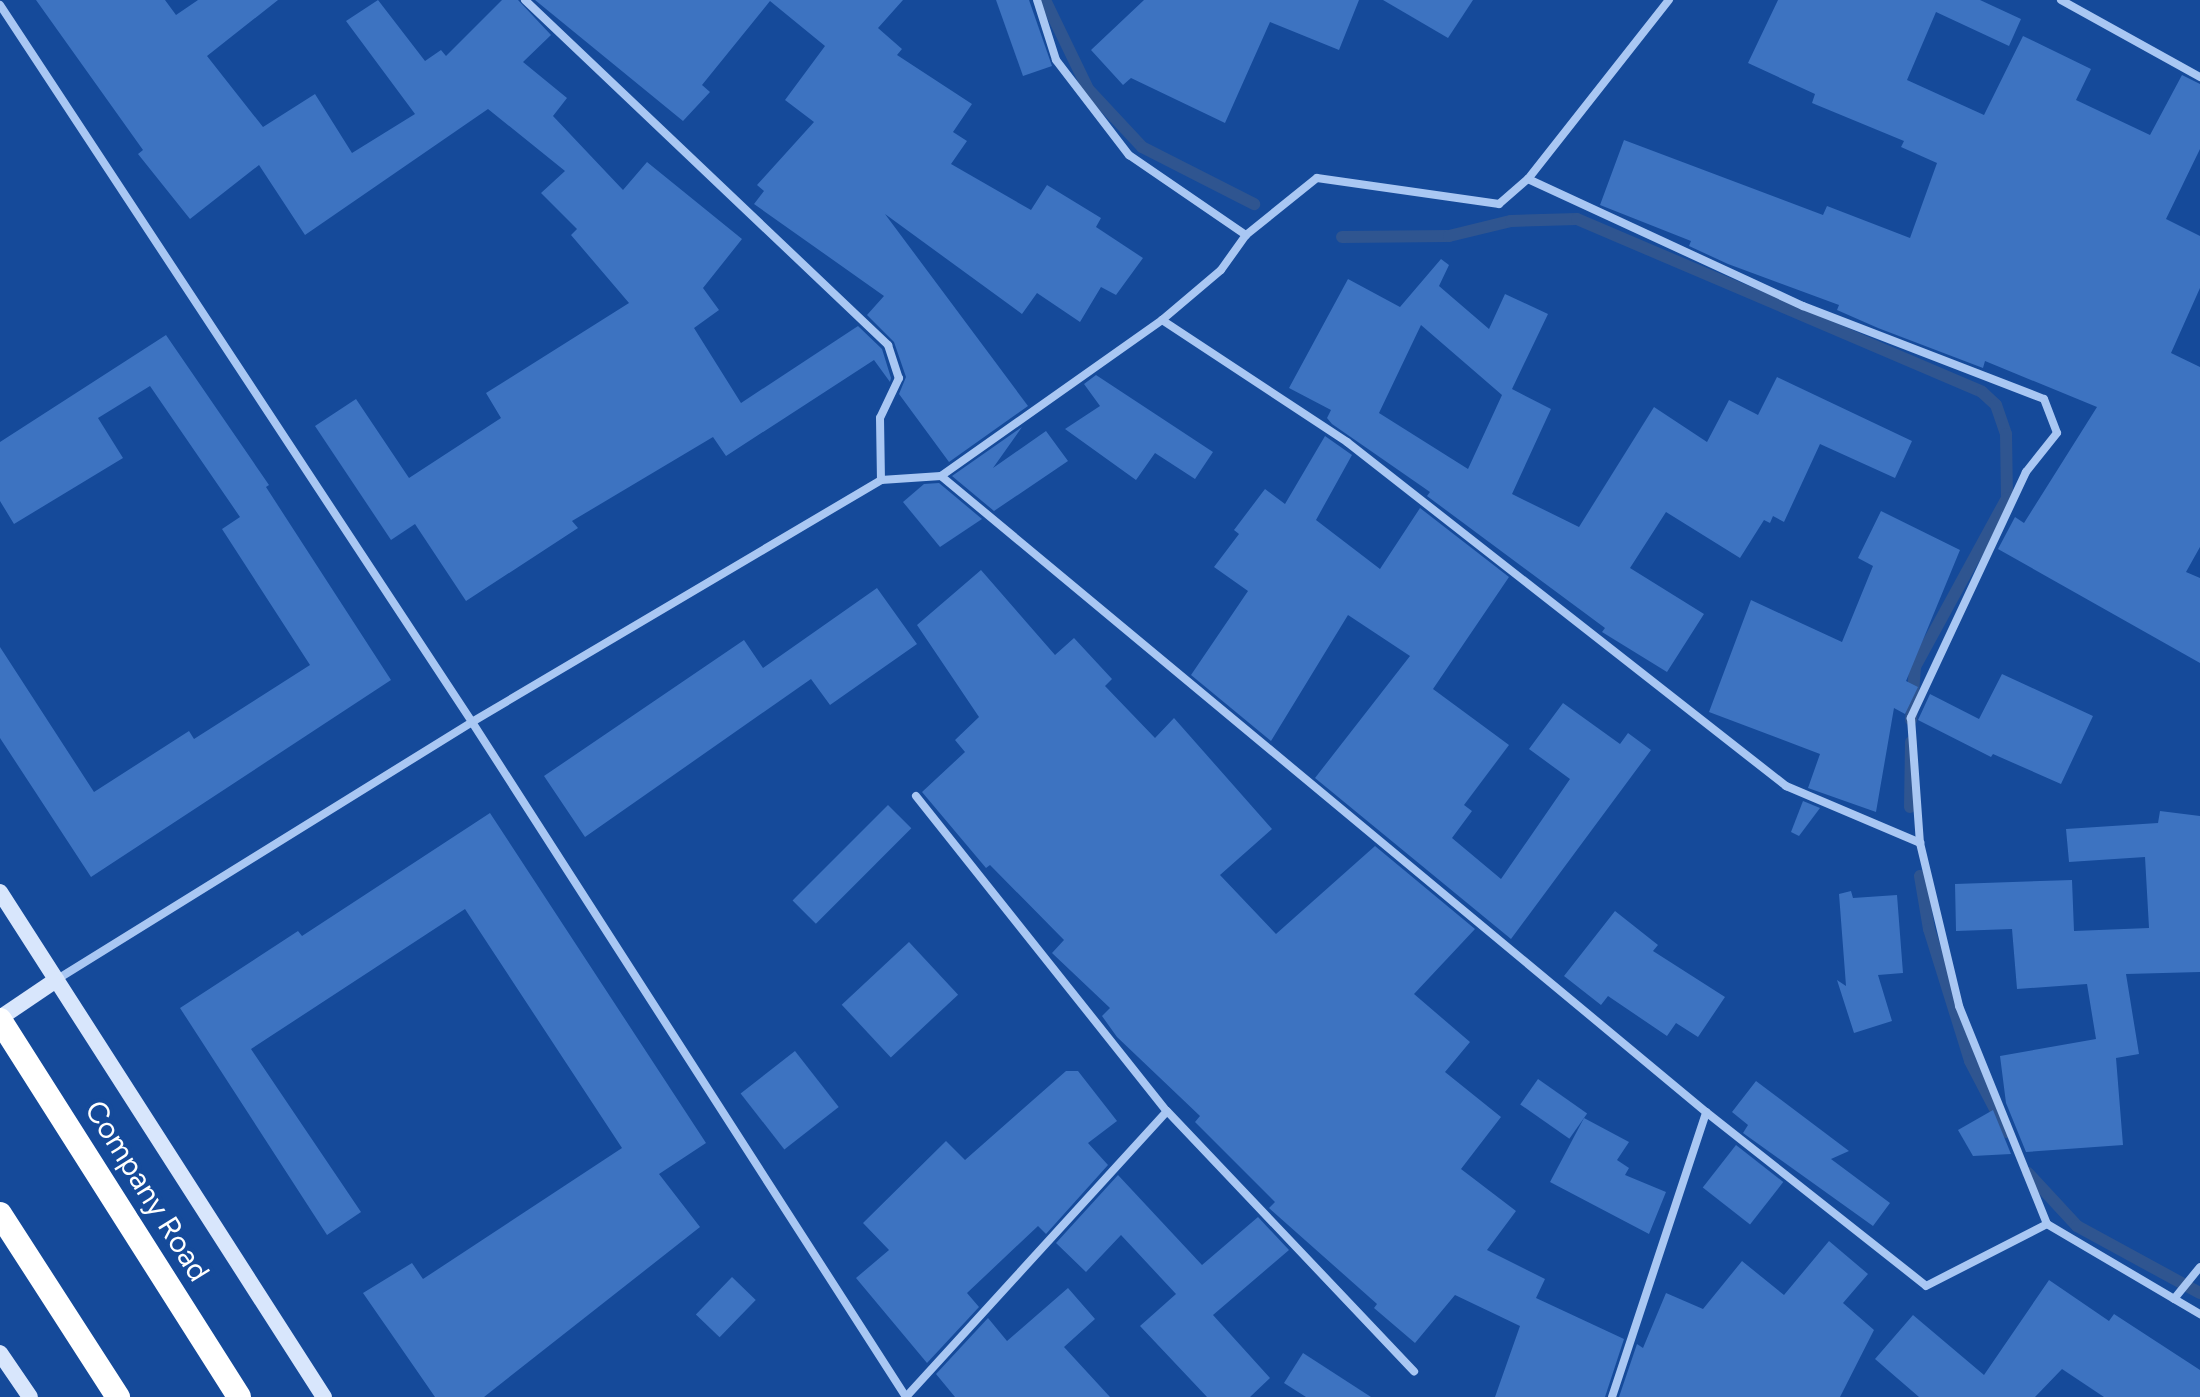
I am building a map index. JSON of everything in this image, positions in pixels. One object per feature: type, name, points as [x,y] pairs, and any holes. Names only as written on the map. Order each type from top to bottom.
[{"type":"highway","name":"Company Road","points":[[0,1019],[239,1397]]},
{"type":"highway","points":[[0,1214],[118,1397]]},
{"type":"street","points":[[525,0],[888,345],[899,378],[880,418],[881,480]]},
{"type":"street","points":[[1037,0],[1056,60],[1129,155],[1246,235]]},
{"type":"street","points":[[0,1019],[56,980],[472,722],[881,480],[941,476],[1162,320],[1221,270],[1246,235],[1317,178],[1499,204],[1528,179],[1669,0]]},
{"type":"street","points":[[2061,0],[2200,77]]},
{"type":"street","points":[[0,5],[472,722],[906,1397],[1167,1111]]},
{"type":"street","points":[[1528,179],[1803,306],[2044,399],[2057,433],[2026,472],[1911,718],[1920,843],[1959,1006],[2047,1224],[2200,1314]]},
{"type":"street","points":[[1162,320],[1347,442],[1786,786],[1920,843]]},
{"type":"street","points":[[941,476],[1706,1112],[1926,1286],[2047,1224]]},
{"type":"street","points":[[916,796],[1167,1111],[1414,1371]]},
{"type":"street","points":[[0,892],[324,1397]]},
{"type":"street","points":[[1612,1397],[1706,1112]]},
{"type":"street","points":[[2174,1299],[2200,1267]]},
{"type":"street","points":[[0,1353],[30,1397]]},
{"type":"building","points":[[36,0],[165,0],[176,15],[198,0],[278,0],[207,56],[263,127],[315,94],[352,153],[415,114],[346,21],[378,0],[425,61],[441,50],[446,56],[502,0],[518,0],[551,35],[523,62],[567,98],[553,116],[623,190],[647,162],[742,239],[703,288],[719,310],[694,328],[741,403],[858,326],[882,349],[890,382],[874,360],[726,456],[713,437],[572,521],[578,528],[466,601],[415,524],[391,540],[315,426],[356,399],[409,478],[501,418],[486,393],[629,303],[571,235],[577,229],[541,193],[565,171],[488,109],[305,235],[259,165],[190,219],[138,154],[143,150]]},
{"type":"building","points":[[535,0],[903,0],[878,28],[902,49],[897,55],[972,104],[953,132],[967,141],[951,164],[1031,210],[1047,185],[1101,218],[1096,227],[1143,258],[1116,295],[1101,287],[1080,322],[1037,293],[1022,314],[885,214],[1028,406],[949,462],[899,394],[906,377],[894,342],[867,315],[884,296],[754,204],[764,191],[757,185],[814,122],[785,100],[825,46],[770,1],[702,85],[710,92],[683,121]]},
{"type":"building","points":[[996,0],[1029,0],[1052,66],[1023,76]]},
{"type":"building","points":[[1144,0],[1359,0],[1339,50],[1270,22],[1225,123],[1131,78],[1123,85],[1091,50]]},
{"type":"building","points":[[1383,0],[1473,0],[1448,38]]},
{"type":"building","points":[[1778,0],[1980,0],[2021,19],[2009,46],[1936,12],[1907,80],[1984,115],[2023,36],[2091,69],[2076,100],[2150,135],[2182,75],[2200,84],[2200,149],[2166,219],[2200,236],[2200,288],[2171,353],[2200,367],[2200,547],[2186,572],[2200,578],[2200,663],[1998,549],[2015,517],[2024,523],[2097,407],[1985,361],[1983,368],[1878,328],[1837,310],[1839,305],[1728,264],[1689,246],[1691,241],[1600,205],[1624,140],[1823,215],[1827,206],[1910,238],[1937,163],[1901,147],[1904,141],[1812,103],[1815,94],[1748,63]]},
{"type":"building","points":[[1441,259],[1449,265],[1439,286],[1489,329],[1505,294],[1548,314],[1512,389],[1551,409],[1512,494],[1579,527],[1654,407],[1707,442],[1729,400],[1758,415],[1777,377],[1912,441],[1895,478],[1820,444],[1784,522],[1773,516],[1770,523],[1764,520],[1740,558],[1666,512],[1630,568],[1704,614],[1667,672],[1602,632],[1605,628],[1427,496],[1430,492],[1332,424],[1327,418],[1331,410],[1289,388],[1348,279],[1400,307]],"holes":[[[1421,325],[1502,395],[1468,469],[1379,413]]]},
{"type":"building","points":[[166,335],[269,485],[266,487],[391,680],[91,877],[0,738],[0,647],[94,792],[189,731],[194,739],[310,665],[222,529],[240,517],[150,386],[98,418],[123,458],[14,524],[0,501],[0,442]]},
{"type":"building","points":[[1096,375],[1213,452],[1195,479],[1155,453],[1136,480],[1065,429],[1100,406],[1084,384]]},
{"type":"building","points":[[1022,427],[993,468],[1046,431],[1068,461],[994,511],[952,476]]},
{"type":"building","points":[[1325,436],[1352,455],[1316,520],[1380,569],[1420,508],[1509,577],[1433,689],[1509,745],[1464,805],[1472,811],[1452,838],[1501,879],[1570,779],[1529,749],[1563,703],[1620,744],[1628,733],[1651,750],[1511,939],[1315,778],[1410,656],[1348,615],[1271,741],[1191,675],[1248,591],[1214,567],[1239,534],[1234,530],[1265,489],[1285,504]]},
{"type":"building","points":[[939,483],[982,519],[940,547],[903,502],[924,484]]},
{"type":"building","points":[[1881,511],[1960,550],[1906,681],[1918,687],[1905,714],[1894,708],[1876,812],[1808,788],[1820,754],[1709,712],[1751,600],[1842,642],[1873,566],[1858,558]]},
{"type":"building","points":[[981,570],[1055,655],[1074,638],[1112,679],[1105,686],[1155,738],[1174,718],[1272,829],[1220,875],[1276,934],[1375,846],[1475,929],[1414,994],[1470,1042],[1445,1072],[1501,1117],[1461,1169],[1516,1211],[1487,1250],[1545,1279],[1536,1298],[1624,1339],[1605,1397],[1495,1397],[1520,1326],[1455,1295],[1415,1343],[1374,1308],[1377,1304],[1269,1208],[1275,1202],[1195,1122],[1200,1116],[1117,1037],[1102,1016],[1110,1008],[1052,953],[1064,940],[990,865],[986,868],[922,792],[965,752],[955,740],[979,717],[917,625]]},
{"type":"building","points":[[877,588],[917,644],[830,705],[811,679],[585,837],[544,776],[744,640],[763,668]]},
{"type":"building","points":[[2002,674],[2093,716],[2061,784],[1993,754],[1991,757],[1918,720],[1930,694],[1979,719]]},
{"type":"building","points":[[1803,801],[1820,808],[1799,836],[1791,832]]},
{"type":"building","points":[[888,805],[911,828],[816,924],[793,900]]},
{"type":"building","points":[[2160,811],[2200,816],[2200,972],[2126,974],[2139,1054],[2116,1058],[2123,1145],[2026,1152],[2006,1103],[2000,1056],[2096,1039],[2087,984],[2017,989],[2012,929],[1956,931],[1955,884],[2072,880],[2074,931],[2149,928],[2145,857],[2069,862],[2066,829],[2158,823]]},
{"type":"building","points":[[490,813],[706,1143],[659,1174],[700,1227],[484,1397],[435,1397],[363,1293],[412,1263],[423,1279],[622,1148],[465,909],[251,1049],[361,1212],[327,1235],[180,1008],[298,931],[302,936]]},
{"type":"building","points":[[1851,891],[1853,898],[1897,895],[1903,973],[1878,975],[1892,1021],[1854,1033],[1837,980],[1846,986],[1839,894]]},
{"type":"building","points":[[1615,911],[1658,945],[1653,951],[1725,997],[1698,1037],[1676,1023],[1667,1036],[1608,996],[1601,1005],[1564,976]]},
{"type":"building","points":[[909,942],[958,995],[891,1057],[842,1005]]},
{"type":"building","points":[[795,1051],[839,1107],[784,1149],[741,1093]]},
{"type":"building","points":[[1066,1071],[1078,1071],[1117,1121],[1088,1143],[1108,1165],[1046,1234],[1038,1226],[967,1293],[979,1307],[927,1363],[856,1278],[889,1250],[863,1223],[946,1141],[965,1160]]},
{"type":"building","points":[[1538,1079],[1587,1113],[1569,1139],[1520,1104]]},
{"type":"building","points":[[1756,1081],[1849,1151],[1831,1159],[1890,1203],[1873,1226],[1743,1133],[1748,1125],[1732,1112]]},
{"type":"building","points":[[1993,1110],[2011,1154],[1973,1156],[1958,1130]]},
{"type":"building","points":[[1584,1118],[1629,1142],[1617,1160],[1629,1168],[1625,1175],[1666,1192],[1649,1234],[1550,1182]]},
{"type":"building","points":[[1736,1145],[1783,1182],[1750,1224],[1703,1188]]},
{"type":"building","points":[[1118,1175],[1202,1265],[1258,1217],[1289,1250],[1213,1315],[1270,1378],[1250,1397],[1207,1397],[1140,1326],[1176,1294],[1121,1235],[1086,1272],[1056,1243]]},
{"type":"building","points":[[1829,1241],[1868,1274],[1843,1303],[1874,1330],[1840,1397],[1619,1397],[1637,1344],[1643,1348],[1666,1293],[1703,1309],[1742,1261],[1784,1295]]},
{"type":"building","points":[[732,1277],[756,1300],[720,1337],[696,1314]]},
{"type":"building","points":[[2049,1280],[2109,1321],[2114,1314],[2200,1370],[2200,1397],[2104,1397],[2062,1369],[2035,1397],[1919,1397],[1875,1359],[1913,1315],[1984,1375]]},
{"type":"building","points":[[1068,1288],[1095,1319],[1064,1347],[1110,1397],[955,1397],[936,1374],[988,1318],[1007,1341]]},
{"type":"building","points":[[1303,1353],[1371,1397],[1306,1397],[1284,1383]]},
{"type":"waterway","points":[[1045,0],[1088,89],[1142,147],[1254,204]]},
{"type":"waterway","points":[[1342,237],[1449,236],[1511,221],[1577,219],[1982,392],[1996,405],[2006,434],[2007,498],[1915,667],[1911,720]]},
{"type":"waterway","points":[[1910,807],[1911,742]]},
{"type":"waterway","points":[[1920,876],[1929,929],[1970,1061],[2007,1132]]},
{"type":"waterway","points":[[2028,1173],[2077,1226],[2200,1293]]}]
